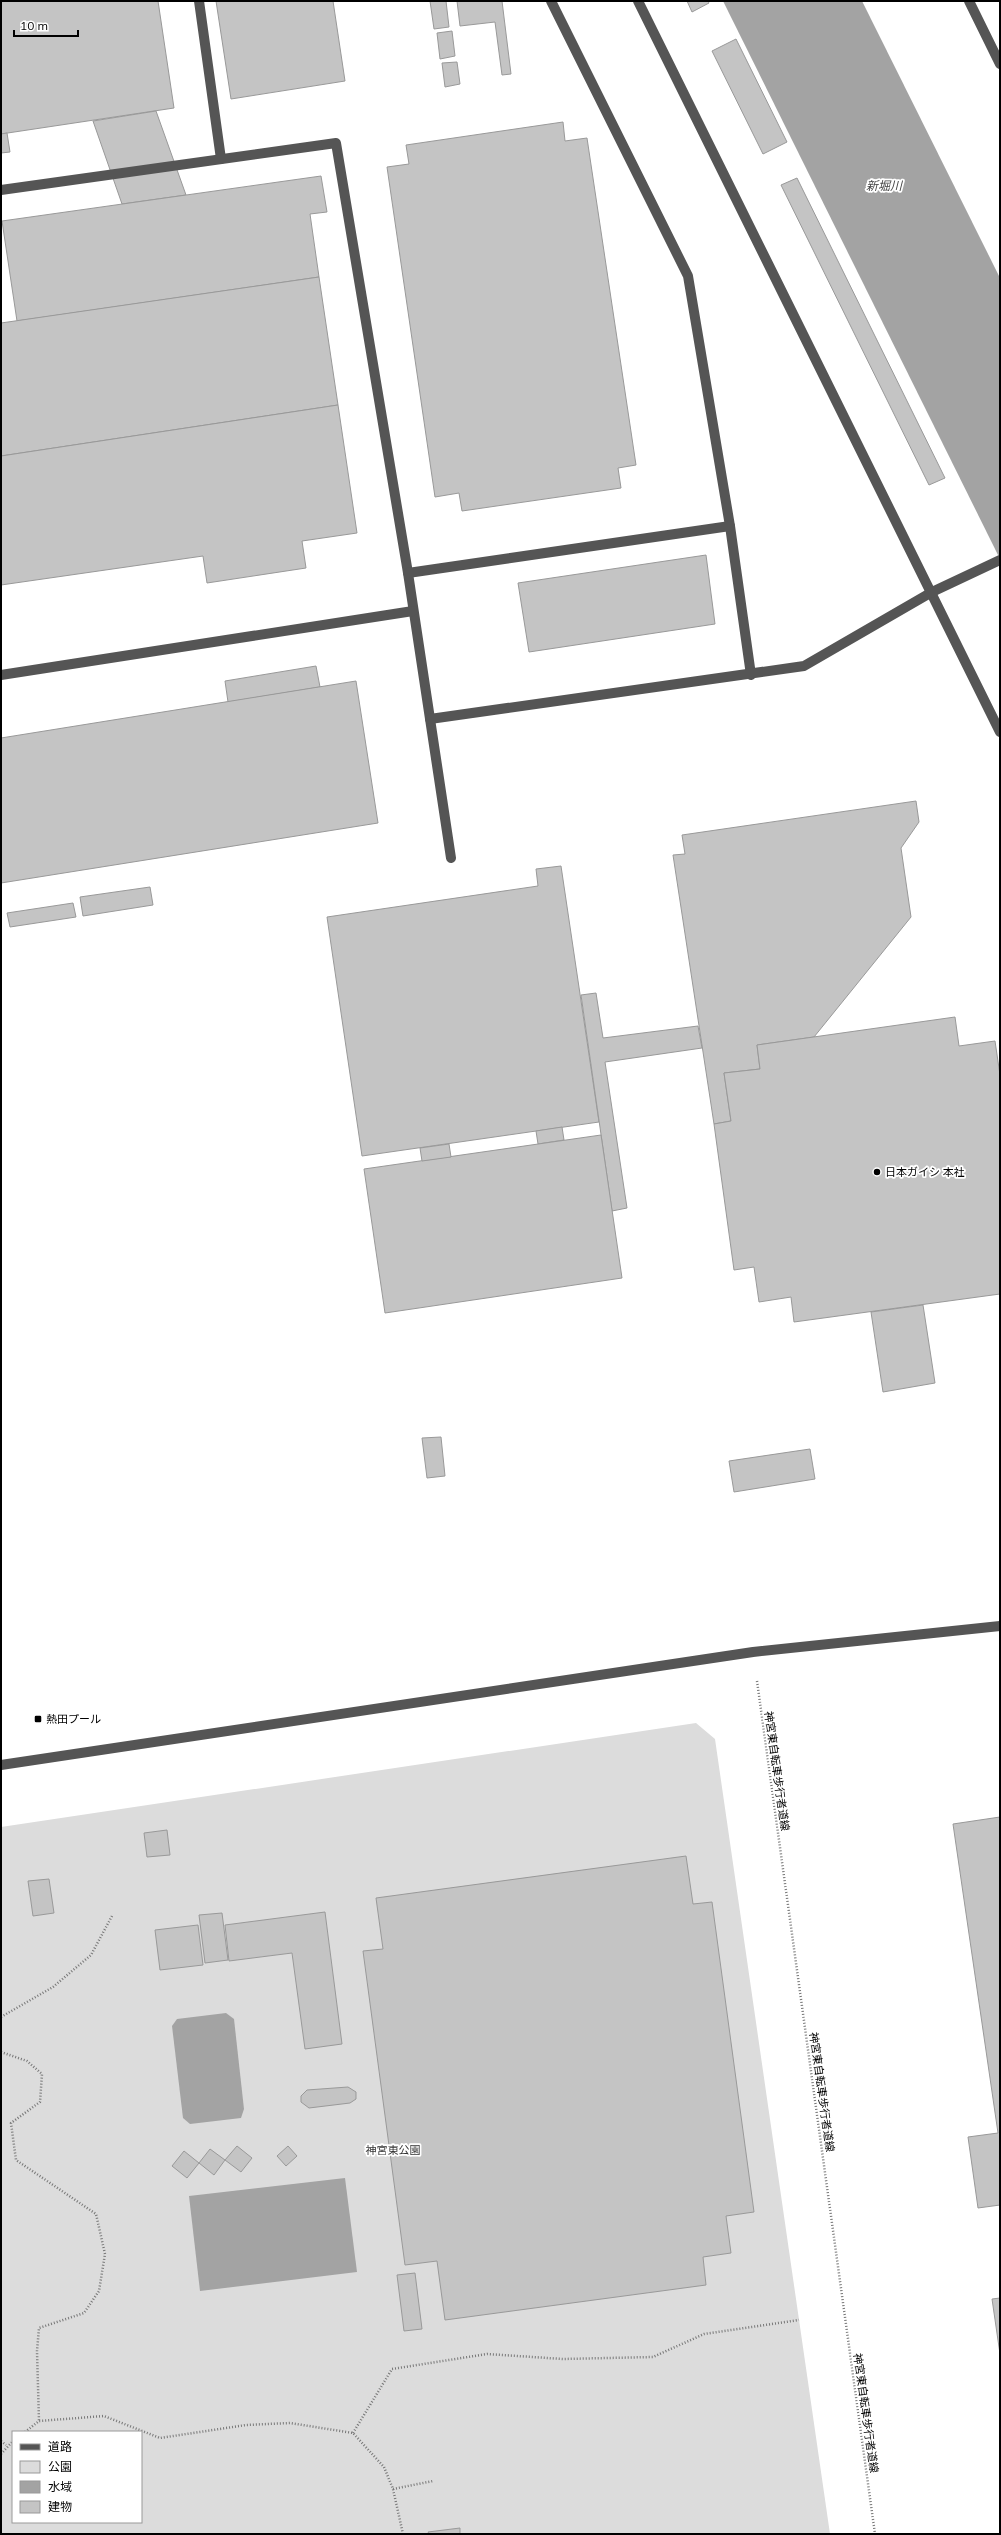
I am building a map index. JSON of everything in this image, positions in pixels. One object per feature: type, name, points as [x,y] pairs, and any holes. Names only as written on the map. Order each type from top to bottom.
[{"type":"street","points":[[199,1],[221,159]]},
{"type":"street","points":[[550,1],[688,276],[730,526],[751,675]]},
{"type":"street","points":[[638,1],[1000,732]]},
{"type":"street","points":[[969,1],[1000,64]]},
{"type":"street","points":[[1,190],[336,143],[408,573],[451,858]]},
{"type":"street","points":[[408,573],[730,526]]},
{"type":"street","points":[[430,719],[751,675],[804,666],[932,592],[1000,560]]},
{"type":"street","points":[[1,675],[413,611]]},
{"type":"street","points":[[1,1765],[753,1652],[1000,1626]]},
{"type":"path","name":"神宮東自転車歩行者道線","points":[[753,1652],[875,2534]]},
{"type":"path","points":[[1,2017],[53,1987],[91,1955],[112,1916]]},
{"type":"path","points":[[1,2052],[27,2061],[42,2074],[40,2102],[11,2123],[16,2160],[96,2214],[105,2254],[100,2291],[84,2313],[38,2328],[37,2351],[39,2421]]},
{"type":"path","points":[[352,2433],[392,2369],[487,2354],[562,2359],[653,2357],[704,2334],[799,2320]]},
{"type":"path","points":[[26,2431],[39,2421],[104,2416],[160,2438],[246,2425],[290,2423],[352,2433],[384,2467],[393,2489],[403,2534]]},
{"type":"path","points":[[1,2441],[6,2446]]},
{"type":"path","points":[[1,2454],[6,2446],[12,2442]]},
{"type":"path","points":[[393,2489],[433,2481]]},
{"type":"green space","name":"神宮東公園","points":[[696,1723],[715,1739],[830,2534],[1,2534],[1,1827]]},
{"type":"water","name":"新堀川","points":[[723,1],[862,1],[1000,278],[1000,559]]},
{"type":"water","points":[[226,2013],[234,2019],[244,2109],[241,2118],[190,2124],[183,2118],[172,2026],[177,2019]]},
{"type":"water","points":[[345,2178],[357,2272],[200,2291],[189,2196]]},
{"type":"building","points":[[1,1],[158,1],[174,108],[1,134]]},
{"type":"building","points":[[216,1],[333,1],[345,81],[231,99]]},
{"type":"building","points":[[430,1],[446,1],[449,27],[434,29]]},
{"type":"building","points":[[457,1],[502,1],[511,74],[502,75],[495,22],[460,26]]},
{"type":"building","points":[[687,1],[708,1],[709,3],[692,12]]},
{"type":"building","points":[[452,31],[455,56],[440,59],[437,33]]},
{"type":"building","points":[[736,39],[787,142],[763,154],[712,51]]},
{"type":"building","points":[[457,62],[460,84],[445,87],[442,63]]},
{"type":"building","points":[[156,111],[186,195],[122,204],[93,121]]},
{"type":"building","points":[[563,122],[565,141],[587,138],[636,465],[618,468],[621,488],[462,511],[459,493],[435,497],[387,167],[409,164],[406,145]]},
{"type":"building","points":[[7,133],[10,152],[1,153],[1,134]]},
{"type":"building","points":[[321,176],[327,212],[310,214],[319,277],[17,321],[2,221]]},
{"type":"building","points":[[797,178],[945,478],[929,485],[781,185]]},
{"type":"building","points":[[319,277],[338,405],[1,456],[1,323]]},
{"type":"building","points":[[338,405],[357,533],[302,541],[306,568],[207,583],[203,556],[1,585],[1,456]]},
{"type":"building","points":[[706,555],[715,624],[529,652],[518,583]]},
{"type":"building","points":[[316,666],[320,687],[228,702],[225,681]]},
{"type":"building","points":[[356,681],[378,823],[1,883],[1,738]]},
{"type":"building","points":[[916,801],[919,822],[901,848],[911,917],[814,1037],[757,1045],[760,1069],[724,1073],[731,1121],[714,1124],[673,855],[685,854],[682,835]]},
{"type":"building","points":[[561,866],[599,1122],[362,1156],[327,917],[538,886],[536,869]]},
{"type":"building","points":[[150,887],[153,905],[83,916],[80,897]]},
{"type":"building","points":[[73,903],[76,917],[10,927],[7,913]]},
{"type":"building","points":[[596,993],[603,1038],[698,1026],[702,1048],[605,1062],[627,1208],[612,1211],[581,995]]},
{"type":"building","points":[[955,1017],[959,1046],[995,1041],[1000,1075],[1000,1294],[794,1322],[791,1297],[759,1302],[754,1267],[734,1270],[714,1124],[731,1121],[724,1073],[760,1069],[757,1045]]},
{"type":"building","points":[[562,1127],[564,1140],[538,1144],[536,1131]]},
{"type":"building","points":[[601,1135],[622,1278],[385,1313],[364,1169]]},
{"type":"building","points":[[449,1144],[451,1157],[422,1161],[420,1148]]},
{"type":"building","points":[[923,1305],[935,1383],[883,1392],[871,1312]]},
{"type":"building","points":[[441,1437],[445,1476],[427,1478],[422,1438]]},
{"type":"building","points":[[810,1449],[815,1479],[734,1492],[729,1461]]},
{"type":"building","points":[[1000,1817],[1000,2205],[978,2208],[968,2137],[998,2133],[953,1824]]},
{"type":"building","points":[[167,1830],[170,1855],[147,1857],[144,1833]]},
{"type":"building","points":[[686,1856],[693,1904],[712,1902],[754,2212],[726,2216],[731,2253],[703,2257],[706,2285],[445,2320],[437,2261],[405,2265],[363,1951],[383,1949],[376,1898]]},
{"type":"building","points":[[49,1879],[54,1913],[33,1916],[28,1881]]},
{"type":"building","points":[[325,1912],[342,2044],[305,2049],[292,1953],[229,1961],[225,1925]]},
{"type":"building","points":[[222,1913],[228,1960],[205,1963],[199,1915]]},
{"type":"building","points":[[198,1925],[203,1965],[160,1970],[155,1930]]},
{"type":"building","points":[[348,2087],[356,2092],[356,2099],[350,2103],[309,2108],[301,2102],[301,2096],[307,2090]]},
{"type":"building","points":[[237,2146],[252,2158],[241,2172],[225,2160]]},
{"type":"building","points":[[288,2146],[297,2156],[286,2166],[277,2156]]},
{"type":"building","points":[[210,2149],[225,2160],[214,2175],[199,2163]]},
{"type":"building","points":[[184,2151],[199,2163],[187,2178],[172,2166]]},
{"type":"building","points":[[415,2273],[422,2329],[404,2331],[397,2275]]},
{"type":"building","points":[[1000,2298],[1000,2354],[992,2299]]},
{"type":"building","points":[[460,2528],[460,2534],[429,2534],[428,2532]]},
{"type":"place","name":"日本ガイシ 本社","points":[[877,1172]]},
{"type":"place","name":"熱田プール","points":[[38,1719]]}]
